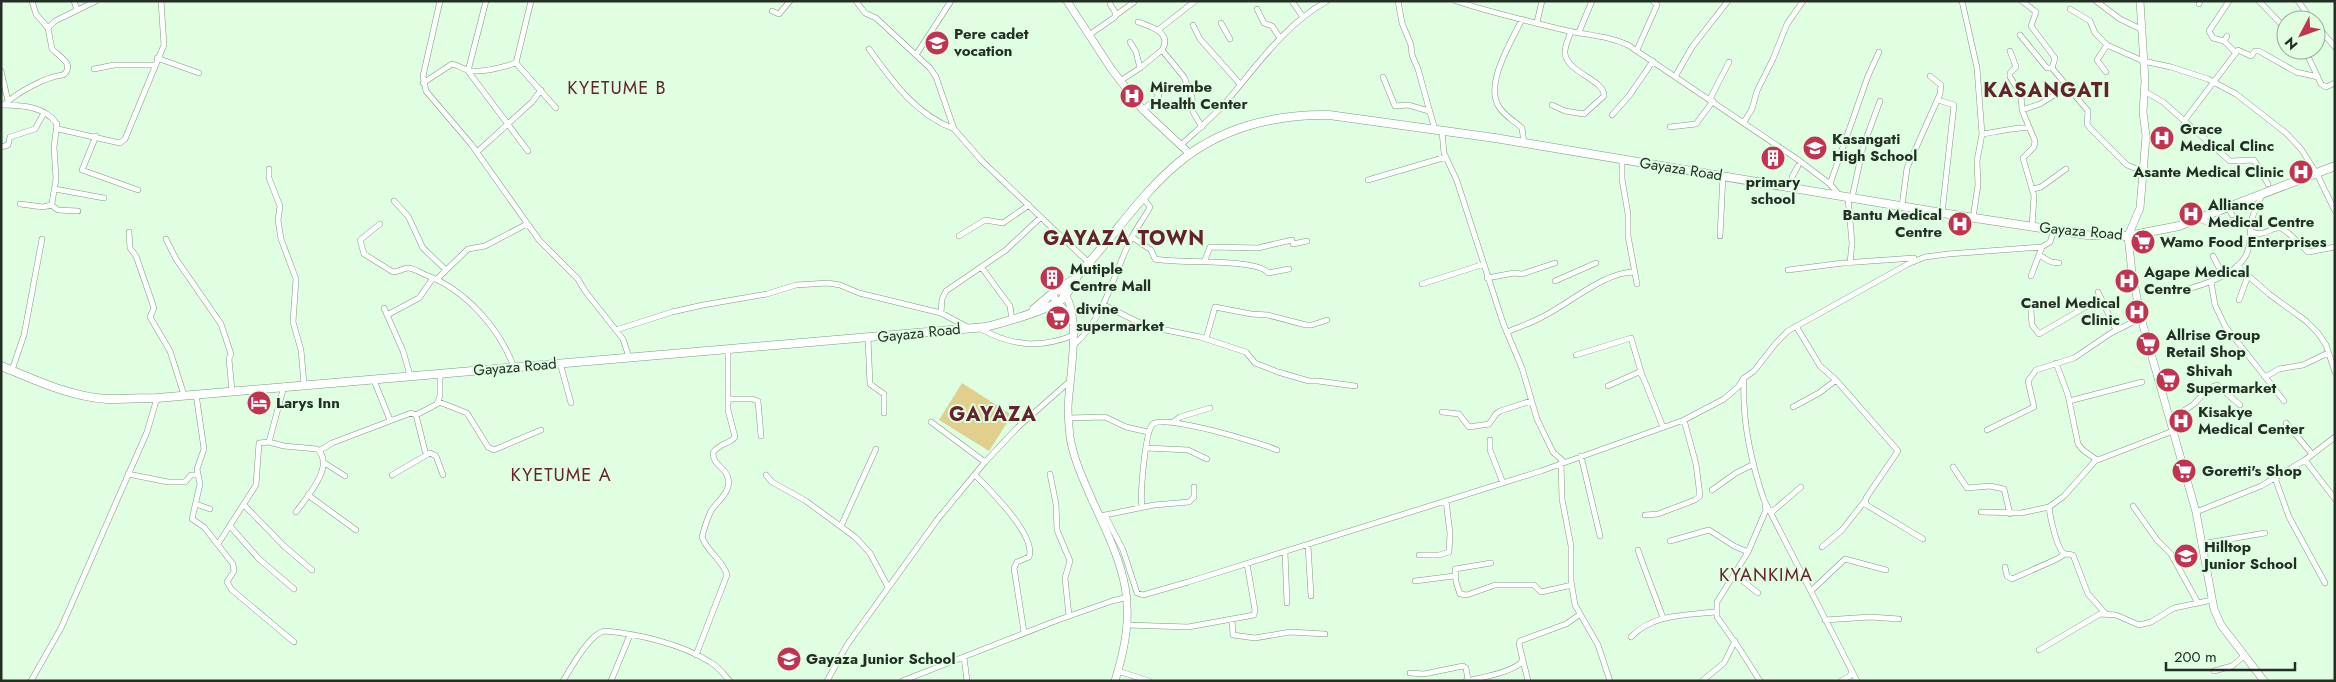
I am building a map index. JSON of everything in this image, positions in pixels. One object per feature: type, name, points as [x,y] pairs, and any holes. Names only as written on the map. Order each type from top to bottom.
[{"type":"main road","name":"Gayaza Road","points":[[1,366],[62,389],[84,395],[106,398],[157,398],[232,390],[728,350],[978,327],[1012,320],[1057,302],[1066,295],[1076,278],[1186,152],[1253,123],[1304,114],[1329,115],[1524,143],[2054,231],[2128,236],[2168,229],[2200,219],[2335,166]]},
{"type":"main road","name":"Gayaza Road","points":[[1032,312],[1055,292],[1076,278]]},
{"type":"street","points":[[4,104],[54,76],[63,75],[67,72],[68,65],[50,46],[48,28],[36,14],[32,1]]},
{"type":"street","points":[[74,1],[77,10]]},
{"type":"street","points":[[48,28],[55,21],[96,1]]},
{"type":"street","points":[[58,129],[120,142],[125,139],[164,45],[161,1]]},
{"type":"street","points":[[440,1],[422,76],[426,91],[476,152],[546,248],[576,276],[585,291],[623,339],[629,357]]},
{"type":"street","points":[[468,71],[486,1]]},
{"type":"street","points":[[516,63],[531,1]]},
{"type":"street","points":[[772,11],[779,14],[790,1]]},
{"type":"street","points":[[856,1],[865,13],[876,18],[916,55],[936,77],[954,128]]},
{"type":"street","points":[[916,55],[951,1]]},
{"type":"street","points":[[1067,1],[1120,81],[1143,110],[1186,152],[1202,127],[1280,38],[1319,3],[1327,1]]},
{"type":"street","points":[[1158,30],[1195,1]]},
{"type":"street","points":[[1292,1],[1303,17]]},
{"type":"street","points":[[1398,1],[1402,23],[1408,34],[1412,55],[1418,69],[1429,111],[1457,181],[1506,332],[1522,368],[1531,401],[1548,444],[1563,462],[1562,500],[1571,546],[1572,585],[1575,605],[1579,615],[1598,645],[1610,681]]},
{"type":"street","points":[[1456,1],[1570,31],[1618,40],[1676,75],[1744,122],[1830,184],[1840,196]]},
{"type":"street","points":[[1537,22],[1542,1]]},
{"type":"street","points":[[1579,32],[1592,1]]},
{"type":"street","points":[[1636,50],[1657,5],[1653,1]]},
{"type":"street","points":[[1676,75],[1692,46],[1728,1]]},
{"type":"street","points":[[1744,122],[1752,109],[1757,91],[1773,59],[1786,24],[1803,1]]},
{"type":"street","points":[[1962,1],[1976,68],[1982,134],[1977,161],[1978,185],[1973,218]]},
{"type":"street","points":[[2022,1],[2036,12],[2031,26],[2055,58],[2052,68]]},
{"type":"street","points":[[2096,1],[2120,19],[2143,30]]},
{"type":"street","points":[[2140,1],[2143,30],[2144,172],[2140,208],[2128,236],[2132,273],[2141,318],[2196,512],[2212,600],[2222,625],[2264,681]]},
{"type":"street","points":[[2230,1],[2209,31],[2213,38],[2226,38],[2235,52]]},
{"type":"street","points":[[2259,1],[2276,19]]},
{"type":"street","points":[[1089,36],[1134,2]]},
{"type":"street","points":[[1110,4],[1116,15]]},
{"type":"street","points":[[2070,8],[2090,21],[2095,33],[2107,45],[2143,61],[2171,67],[2215,82],[2236,94],[2286,133],[2301,149],[2317,174],[2335,211]]},
{"type":"street","points":[[1257,10],[1264,23],[1272,26],[1280,38]]},
{"type":"street","points":[[1522,19],[1493,85],[1496,102],[1503,112],[1522,128],[1524,143]]},
{"type":"street","points":[[1120,81],[1162,50],[1166,42],[1158,30],[1138,22]]},
{"type":"street","points":[[1221,23],[1230,39]]},
{"type":"street","points":[[1192,25],[1200,39],[1240,84]]},
{"type":"street","points":[[1552,105],[1565,111],[1584,114],[1604,92],[1573,68],[1567,59],[1565,50],[1570,31]]},
{"type":"street","points":[[2020,35],[2047,68],[2052,68],[2088,111],[2087,124],[2094,133],[2127,165],[2144,172]]},
{"type":"street","points":[[2326,36],[2335,47]]},
{"type":"street","points":[[1130,42],[1136,52],[1140,68]]},
{"type":"street","points":[[2106,72],[2097,60],[2107,45]]},
{"type":"street","points":[[869,49],[895,85],[914,105],[954,128],[982,160],[1089,263]]},
{"type":"street","points":[[1162,50],[1184,77],[1192,97],[1193,112],[1202,127]]},
{"type":"street","points":[[2184,122],[2215,82],[2235,52],[2240,50],[2251,56],[2259,51],[2296,72],[2318,77]]},
{"type":"street","points":[[2010,51],[2016,67],[2010,73],[2010,77],[2021,94],[2022,110],[2035,144],[2023,158],[2033,189],[2032,227]]},
{"type":"street","points":[[1830,184],[1868,76],[1879,52]]},
{"type":"street","points":[[157,58],[199,73]]},
{"type":"street","points":[[2310,60],[2324,86],[2335,83]]},
{"type":"street","points":[[1612,116],[1630,96],[1654,61]]},
{"type":"street","points":[[1670,127],[1696,124],[1711,100],[1729,62]]},
{"type":"street","points":[[468,71],[495,69],[516,63]]},
{"type":"street","points":[[516,63],[556,108]]},
{"type":"street","points":[[423,83],[452,64],[459,65],[468,71],[509,123],[528,151]]},
{"type":"street","points":[[94,69],[114,65],[155,65]]},
{"type":"street","points":[[1,71],[4,104]]},
{"type":"street","points":[[1902,206],[1907,168],[1938,100],[1941,86],[1930,76]]},
{"type":"street","points":[[1383,77],[1395,106],[1408,105],[1429,111]]},
{"type":"street","points":[[2022,110],[2040,104],[2067,87]]},
{"type":"street","points":[[1143,110],[1159,96],[1153,88]]},
{"type":"street","points":[[476,152],[532,102],[541,90]]},
{"type":"street","points":[[2144,91],[2163,102],[2230,161],[2254,160],[2268,184]]},
{"type":"street","points":[[1938,100],[1954,105],[1942,213]]},
{"type":"street","points":[[1850,263],[1852,243],[1850,198],[1863,147],[1880,102]]},
{"type":"street","points":[[4,104],[25,105],[44,113],[54,120],[58,129],[54,147],[55,188],[51,205]]},
{"type":"street","points":[[1,146],[8,145],[10,136],[35,129],[44,113]]},
{"type":"street","points":[[1982,134],[2007,132],[2026,126],[2029,128]]},
{"type":"street","points":[[96,136],[82,170],[138,190]]},
{"type":"street","points":[[1368,180],[1446,157]]},
{"type":"street","points":[[1622,159],[1622,179],[1628,214],[1628,236],[1636,284]]},
{"type":"street","points":[[1792,187],[1792,177],[1798,166]]},
{"type":"street","points":[[269,169],[269,178],[280,206],[278,220],[281,239],[296,279],[293,322],[301,350],[304,384]]},
{"type":"street","points":[[2033,189],[2048,183],[2066,169]]},
{"type":"street","points":[[1720,236],[1723,175]]},
{"type":"street","points":[[55,188],[104,198]]},
{"type":"street","points":[[2174,293],[2211,282],[2237,266],[2248,250],[2252,232],[2251,223],[2262,194]]},
{"type":"street","points":[[1074,345],[1089,331],[1104,306],[1132,237],[1150,207],[1144,199]]},
{"type":"street","points":[[394,201],[408,216],[423,248],[446,270]]},
{"type":"street","points":[[20,204],[43,207],[51,205],[58,210],[78,211]]},
{"type":"street","points":[[959,236],[985,220],[1003,223],[1028,205]]},
{"type":"street","points":[[941,313],[942,298],[946,291],[1006,250],[1041,217]]},
{"type":"street","points":[[2200,219],[2214,225],[2238,220],[2251,223]]},
{"type":"street","points":[[380,224],[360,240],[364,254],[393,272],[411,268],[436,278],[459,292],[502,342],[514,367]]},
{"type":"street","points":[[387,315],[419,298],[436,278],[468,249],[485,246],[527,224]]},
{"type":"street","points":[[2252,232],[2263,234],[2276,229],[2283,229],[2311,253],[2335,247]]},
{"type":"street","points":[[1788,270],[2042,247],[2050,242],[2054,231]]},
{"type":"street","points":[[129,232],[130,248],[136,256],[153,306],[150,317],[172,357],[184,395]]},
{"type":"street","points":[[1132,237],[1151,250],[1155,260],[1187,262],[1205,260],[1236,265],[1254,265],[1265,268],[1268,273],[1289,269]]},
{"type":"street","points":[[12,370],[24,335],[42,239]]},
{"type":"street","points":[[166,239],[176,259],[221,324],[231,354],[228,359],[232,390]]},
{"type":"street","points":[[1205,260],[1210,247],[1258,248],[1307,241]]},
{"type":"street","points":[[2031,276],[2042,247]]},
{"type":"street","points":[[2039,255],[2051,262],[2059,263]]},
{"type":"street","points":[[2213,256],[2223,275]]},
{"type":"street","points":[[1072,321],[1057,302],[1055,292],[1066,295],[1072,321],[1074,334],[1068,418],[1079,470],[1129,567],[1135,590],[1140,595],[1308,545],[1503,483],[1684,420],[1720,403],[1738,388],[1744,378],[1754,371],[1782,337],[1796,326],[1908,264],[1925,257]]},
{"type":"street","points":[[1487,278],[1514,273],[1522,274],[1555,263]]},
{"type":"street","points":[[1555,281],[1596,263]]},
{"type":"street","points":[[1422,284],[1484,264]]},
{"type":"street","points":[[2237,266],[2306,321],[2322,337],[2335,372]]},
{"type":"street","points":[[982,268],[1010,306],[1012,320]]},
{"type":"street","points":[[1506,332],[1542,318],[1568,301],[1621,272],[1635,272]]},
{"type":"street","points":[[2239,300],[2248,276]]},
{"type":"street","points":[[2211,282],[2215,305],[2225,326],[2284,400]]},
{"type":"street","points":[[616,330],[672,312],[767,294],[804,284],[835,284],[859,293],[941,313],[970,328]]},
{"type":"street","points":[[2098,292],[2116,330]]},
{"type":"street","points":[[2031,310],[2032,325],[2038,334],[2101,298]]},
{"type":"street","points":[[1104,306],[1146,326],[1206,339],[1246,352],[1255,363],[1278,372],[1309,381],[1318,380],[1355,386]]},
{"type":"street","points":[[1206,339],[1215,307],[1251,314],[1268,315],[1306,325],[1326,320]]},
{"type":"street","points":[[384,308],[403,351],[410,376]]},
{"type":"street","points":[[1988,430],[2032,409],[2035,405],[2028,384],[2030,376],[2036,370],[2083,353],[2116,330],[2141,318]]},
{"type":"street","points":[[1796,326],[1820,366],[1836,380],[1898,451],[1864,502],[1842,530],[1822,547]]},
{"type":"street","points":[[978,327],[1003,340],[1024,344],[1048,343],[1074,334]]},
{"type":"street","points":[[868,338],[870,384],[884,394],[884,413]]},
{"type":"street","points":[[1576,355],[1631,338],[1642,375],[1663,427]]},
{"type":"street","points":[[696,655],[727,576],[722,564],[702,537],[709,516],[724,497],[728,482],[728,475],[716,465],[713,452],[717,447],[735,436],[731,426],[728,399],[728,350]]},
{"type":"street","points":[[2264,377],[2279,369],[2303,366],[2328,353]]},
{"type":"street","points":[[560,363],[571,403]]},
{"type":"street","points":[[2056,363],[2069,401],[2078,444],[2097,460]]},
{"type":"street","points":[[1608,386],[1638,372],[1642,375]]},
{"type":"street","points":[[439,402],[440,373]]},
{"type":"street","points":[[1744,378],[1744,406],[1754,464],[1764,500],[1857,681]]},
{"type":"street","points":[[1794,407],[1820,393],[1836,380]]},
{"type":"street","points":[[827,681],[847,645],[937,520],[985,462],[1018,427],[1070,381]]},
{"type":"street","points":[[2069,401],[2142,382]]},
{"type":"street","points":[[375,383],[390,420]]},
{"type":"street","points":[[2170,420],[2194,404],[2209,388],[2217,385],[2240,405]]},
{"type":"street","points":[[268,442],[284,386]]},
{"type":"street","points":[[196,394],[204,449],[197,469],[200,484],[192,519],[204,527],[232,560],[234,567],[227,584],[294,642]]},
{"type":"street","points":[[31,681],[61,628],[150,424],[157,398]]},
{"type":"street","points":[[728,399],[752,399],[758,401],[761,436]]},
{"type":"street","points":[[1442,412],[1459,414],[1469,427],[1489,424],[1500,411],[1531,401]]},
{"type":"street","points":[[218,544],[256,485],[258,444],[268,442],[319,450],[390,420],[411,413],[416,415],[439,402]]},
{"type":"street","points":[[439,402],[467,413],[488,446],[494,450],[541,430]]},
{"type":"street","points":[[1173,422],[1180,417],[1210,408]]},
{"type":"street","points":[[416,415],[425,451]]},
{"type":"street","points":[[1068,418],[1105,417],[1126,427],[1148,432]]},
{"type":"street","points":[[1644,516],[1658,514],[1695,500],[1700,496],[1696,464],[1684,420]]},
{"type":"street","points":[[931,422],[985,462]]},
{"type":"street","points":[[1142,507],[1141,493],[1148,432],[1153,424],[1157,422],[1173,422],[1277,450]]},
{"type":"street","points":[[2286,423],[2312,454]]},
{"type":"street","points":[[1981,512],[2021,514],[2048,507],[2064,496],[2084,471],[2097,460],[2173,431]]},
{"type":"street","points":[[2196,512],[2249,492],[2275,478],[2305,460],[2335,437]]},
{"type":"street","points":[[1490,440],[1490,450],[1503,483]]},
{"type":"street","points":[[1147,448],[1188,450],[1207,459]]},
{"type":"street","points":[[841,526],[876,449]]},
{"type":"street","points":[[296,512],[321,474],[323,462],[319,450]]},
{"type":"street","points":[[392,475],[430,453],[436,456],[443,475]]},
{"type":"street","points":[[1581,456],[1600,536]]},
{"type":"street","points":[[2305,460],[2335,499]]},
{"type":"street","points":[[323,462],[345,476]]},
{"type":"street","points":[[1712,490],[1736,473],[1754,464]]},
{"type":"street","points":[[1953,467],[1967,488],[1990,486],[2004,489],[2010,514]]},
{"type":"street","points":[[128,474],[168,482],[186,482],[191,475],[198,475]]},
{"type":"street","points":[[1050,474],[1056,504],[1057,530],[1070,561],[1065,578],[1069,616]]},
{"type":"street","points":[[766,475],[772,482],[806,501],[841,526],[870,553],[888,587]]},
{"type":"street","points":[[975,475],[1006,507],[1022,529],[1030,551],[1029,557],[1017,562],[1014,568],[1024,632]]},
{"type":"street","points":[[2275,478],[2289,516],[2325,583]]},
{"type":"street","points":[[1103,515],[1142,507],[1189,502],[1194,497],[1194,487]]},
{"type":"street","points":[[1768,510],[1773,511],[1801,487]]},
{"type":"street","points":[[308,495],[356,530]]},
{"type":"street","points":[[1419,555],[1449,552],[1450,534],[1446,501]]},
{"type":"street","points":[[1864,502],[1867,506],[1923,539]]},
{"type":"street","points":[[196,504],[210,509]]},
{"type":"street","points":[[244,505],[284,546],[312,570]]},
{"type":"street","points":[[2133,506],[2157,540],[2171,554],[2198,603]]},
{"type":"street","points":[[2048,507],[2054,530],[2065,554]]},
{"type":"street","points":[[1760,681],[1715,612],[1717,602],[1748,552],[1768,510]]},
{"type":"street","points":[[1103,515],[1118,556],[1128,597],[1127,625],[1115,681]]},
{"type":"street","points":[[230,526],[259,559],[294,589]]},
{"type":"street","points":[[1670,541],[1709,530],[1734,546],[1748,552]]},
{"type":"street","points":[[2201,544],[2265,533]]},
{"type":"street","points":[[1308,545],[1311,596]]},
{"type":"street","points":[[1638,550],[1650,586],[1657,596],[1663,618]]},
{"type":"street","points":[[1285,552],[1287,603]]},
{"type":"street","points":[[2005,567],[2007,576],[2012,578],[2065,554],[2072,555],[2088,594],[2102,613]]},
{"type":"street","points":[[1811,591],[1845,559],[1886,570]]},
{"type":"street","points":[[1491,563],[1455,570],[1454,576],[1461,595],[1495,585],[1533,585],[1542,592],[1572,585]]},
{"type":"street","points":[[1127,625],[1180,627],[1232,620],[1255,613],[1246,564]]},
{"type":"street","points":[[1734,574],[1758,593]]},
{"type":"street","points":[[1415,581],[1454,576]]},
{"type":"street","points":[[902,681],[1024,632],[1128,597]]},
{"type":"street","points":[[2089,603],[2102,613],[2116,615],[2140,625],[2151,622],[2174,608],[2212,600]]},
{"type":"street","points":[[1631,637],[1644,626],[1663,618],[1715,612]]},
{"type":"street","points":[[2039,650],[2102,613]]},
{"type":"street","points":[[1528,681],[1519,644],[1522,639],[1566,624],[1579,615]]},
{"type":"street","points":[[1825,620],[1870,617],[1899,619]]},
{"type":"street","points":[[1232,620],[1233,634],[1248,638],[1290,632],[1325,634]]},
{"type":"street","points":[[562,681],[596,634],[605,631],[662,642],[696,655],[722,671],[730,681]]},
{"type":"street","points":[[611,681],[630,635]]},
{"type":"street","points":[[1702,681],[1724,663],[1735,641]]},
{"type":"street","points":[[2214,671],[2232,666],[2244,656]]},
{"type":"street","points":[[964,657],[968,681]]},
{"type":"street","points":[[1410,673],[1424,674],[1463,666],[1466,668],[1467,681],[1510,670],[1520,665],[1523,660]]},
{"type":"street","points":[[1118,671],[1149,681]]},
{"type":"street","points":[[1841,681],[1850,676],[1852,671]]},
{"type":"shaded area","points":[[962,383],[1012,415],[989,451],[939,420]]},
{"type":"place","name":"Pere cadet vocation","points":[[937,43]]},
{"type":"place","name":"Mirembe Health Center","points":[[1132,96]]},
{"type":"place","name":"Grace Medical Clinc","points":[[2162,138]]},
{"type":"place","name":"Kasangati High School","points":[[1815,148]]},
{"type":"place","name":"primary school","points":[[1773,158]]},
{"type":"place","name":"Asante Medical Clinic","points":[[2301,172]]},
{"type":"place","name":"Alliance Medical Centre","points":[[2191,214]]},
{"type":"place","name":"Bantu Medical Centre","points":[[1960,224]]},
{"type":"place","name":"Wamo Food Enterprises","points":[[2143,242]]},
{"type":"place","name":"Mutiple Centre Mall","points":[[1052,278]]},
{"type":"place","name":"Agape Medical Centre","points":[[2127,281]]},
{"type":"place","name":"Canel Medical Clinic","points":[[2137,312]]},
{"type":"place","name":"divine supermarket","points":[[1058,318]]},
{"type":"place","name":"Allrise Group Retail Shop","points":[[2148,344]]},
{"type":"place","name":"Shivah Supermarket","points":[[2168,380]]},
{"type":"place","name":"Larys Inn","points":[[259,403]]},
{"type":"place","name":"Kisakye Medical Center","points":[[2181,421]]},
{"type":"place","name":"Goretti's Shop","points":[[2184,471]]},
{"type":"place","name":"Hilltop Junior School","points":[[2186,556]]},
{"type":"place","name":"Gayaza Junior School","points":[[789,659]]},
{"type":"district","name":"KYETUME B","points":[[617,88]]},
{"type":"district","name":"KASANGATI","points":[[2047,90]]},
{"type":"district","name":"GAYAZA TOWN","points":[[1124,238]]},
{"type":"district","name":"GAYAZA","points":[[993,414]]},
{"type":"district","name":"KYETUME A","points":[[561,475]]},
{"type":"district","name":"KYANKIMA","points":[[1766,575]]}]
